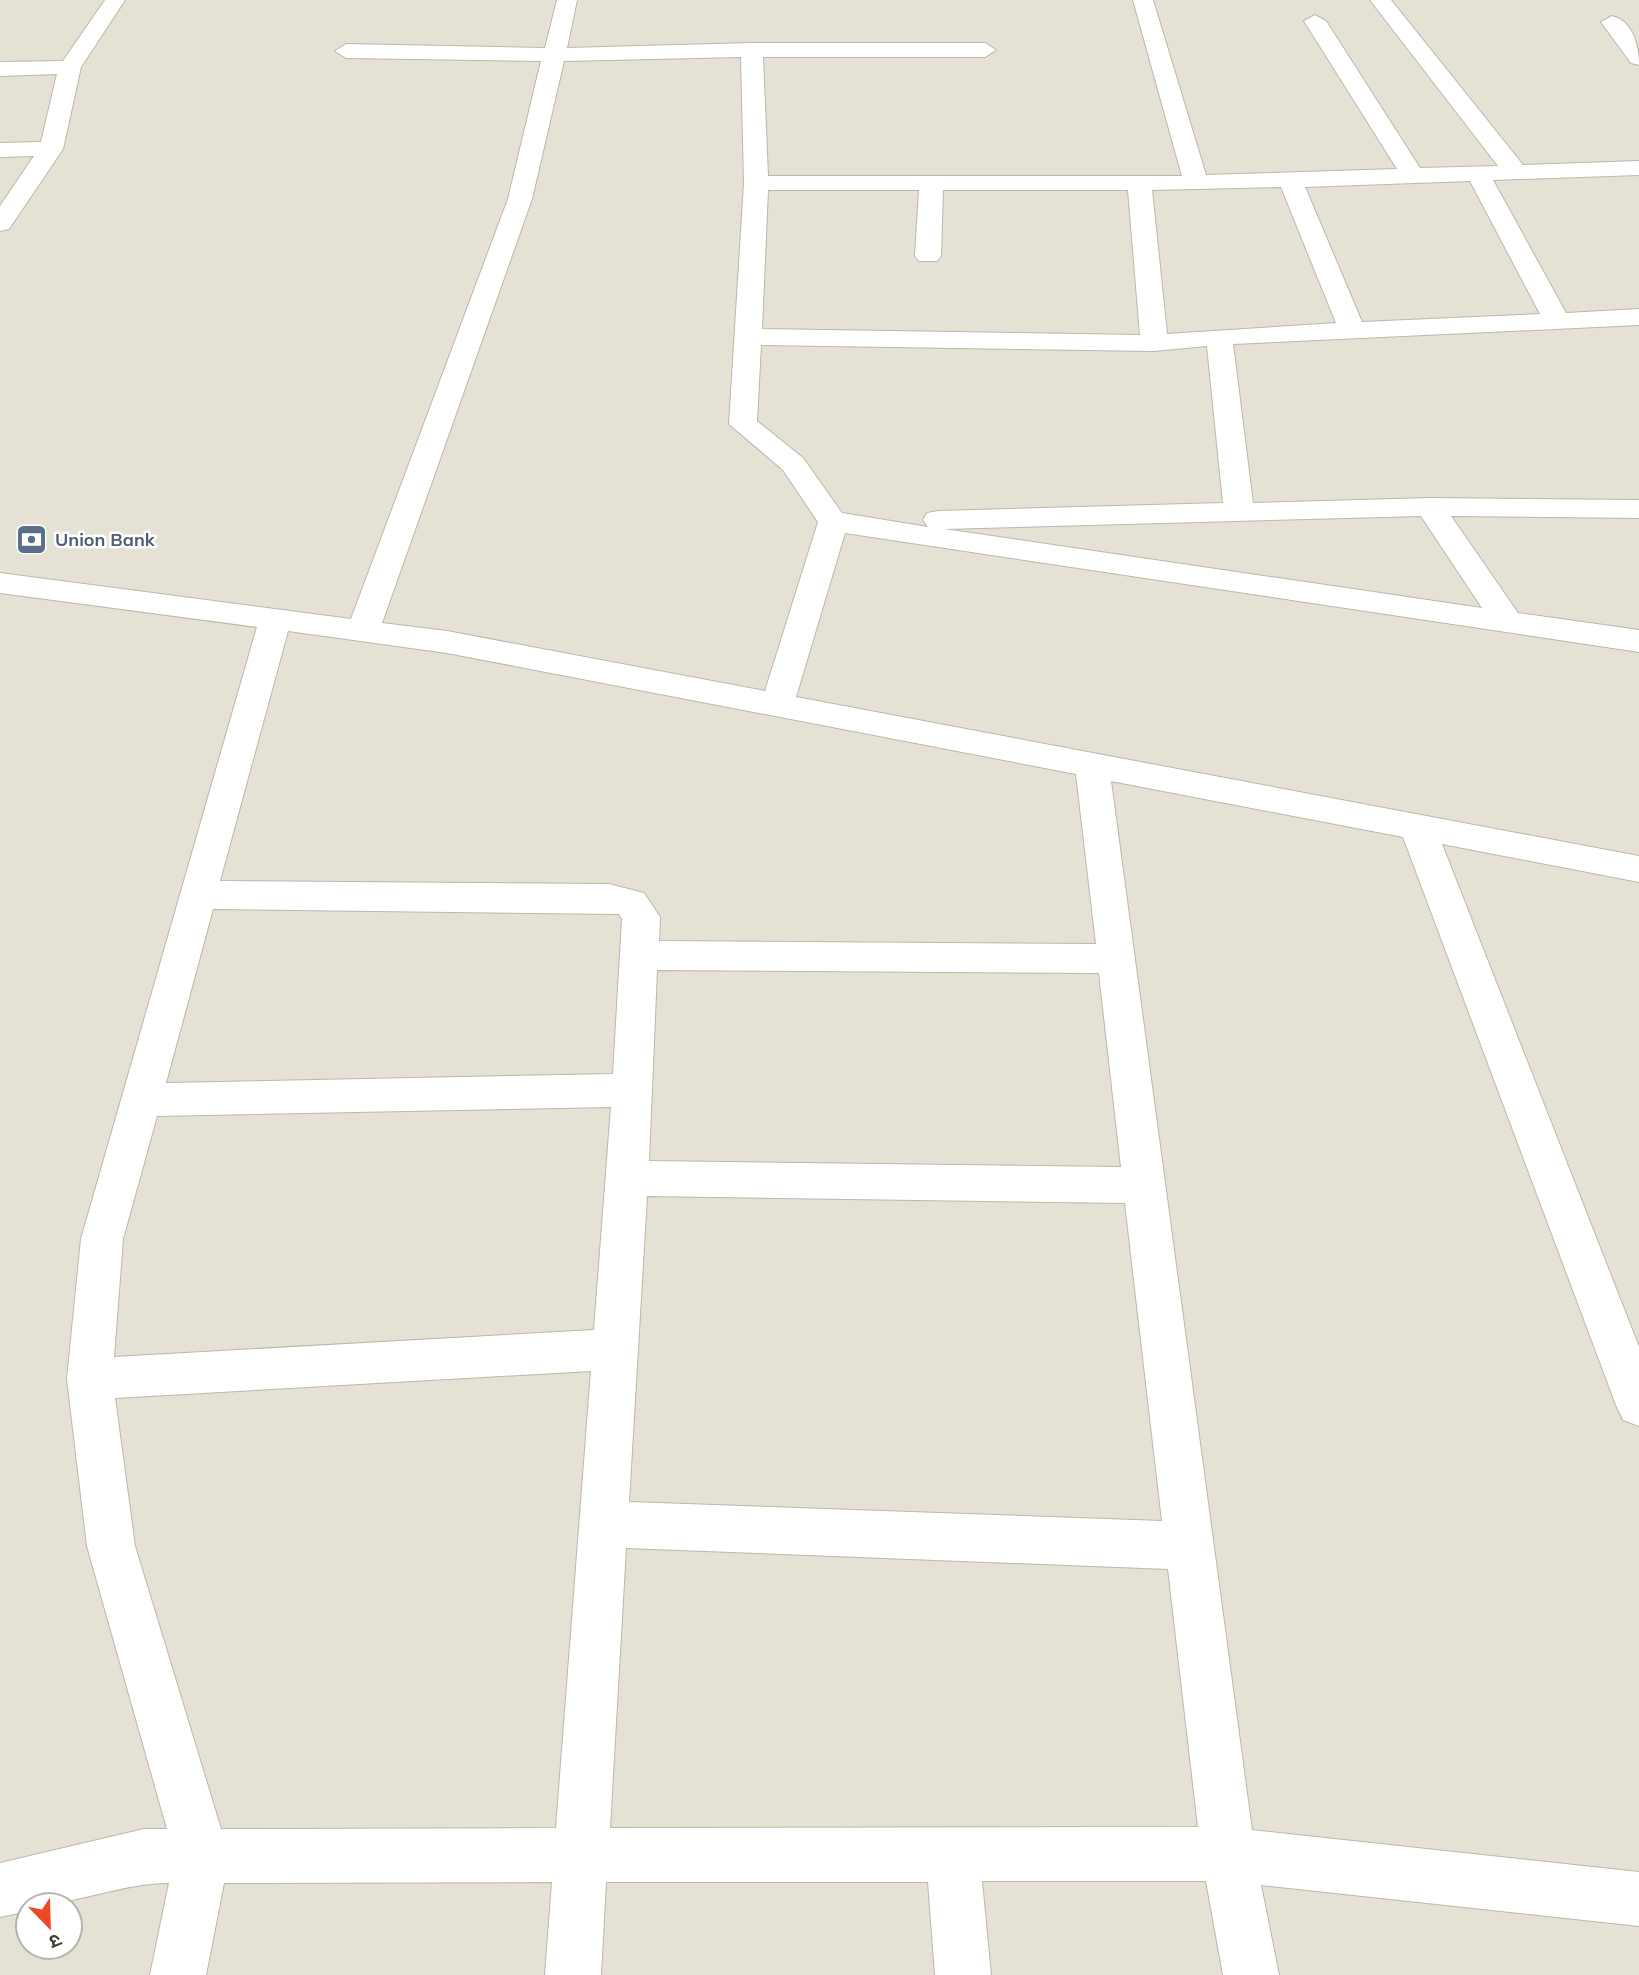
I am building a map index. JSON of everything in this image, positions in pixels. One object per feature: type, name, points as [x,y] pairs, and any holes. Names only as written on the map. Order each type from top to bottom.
[{"type":"street","points":[[0,225],[51,149],[69,67],[115,0]]},
{"type":"street","points":[[363,630],[520,199],[567,0]]},
{"type":"street","points":[[1143,0],[1196,183]]},
{"type":"street","points":[[1380,0],[1516,172]]},
{"type":"street","points":[[1315,21],[1413,176]]},
{"type":"street","points":[[1612,22],[1639,58]]},
{"type":"street","points":[[752,50],[756,183],[743,424],[793,464],[833,522],[1639,641]]},
{"type":"street","points":[[346,51],[553,55],[752,50],[985,50]]},
{"type":"street","points":[[0,69],[69,67]]},
{"type":"street","points":[[0,150],[51,149]]},
{"type":"street","points":[[756,183],[1196,183],[1639,168]]},
{"type":"street","points":[[1478,174],[1557,321]]},
{"type":"street","points":[[1290,180],[1352,331]]},
{"type":"street","points":[[928,256],[931,183]]},
{"type":"street","points":[[1139,183],[1154,344]]},
{"type":"street","points":[[748,337],[1154,344],[1219,337],[1639,317]]},
{"type":"street","points":[[1219,337],[1239,512]]},
{"type":"street","points":[[833,522],[1430,507],[1639,509]]},
{"type":"street","points":[[1430,507],[1508,622]]},
{"type":"street","points":[[777,705],[833,522]]},
{"type":"street","points":[[2,588],[447,642],[1639,869]]},
{"type":"street","points":[[178,1975],[202,1856],[111,1546],[90,1379],[102,1239],[275,620]]},
{"type":"street","points":[[1092,765],[1228,1854],[1251,1975]]},
{"type":"street","points":[[1417,827],[1639,1405]]},
{"type":"street","points":[[198,895],[621,899],[631,904],[641,918],[627,1178],[573,1975]]},
{"type":"street","points":[[640,955],[1116,959]]},
{"type":"street","points":[[141,1100],[632,1090]]},
{"type":"street","points":[[627,1178],[1144,1185]]},
{"type":"street","points":[[90,1379],[615,1349]]},
{"type":"street","points":[[604,1524],[1190,1546]]},
{"type":"street","points":[[0,1890],[144,1856],[1228,1854],[1639,1899]]},
{"type":"street","points":[[953,1855],[963,1975]]},
{"type":"shaded area","points":[[0,0],[1639,0],[1639,1975],[0,1975]]},
{"type":"place","name":"Union Bank","points":[[32,539]]}]
